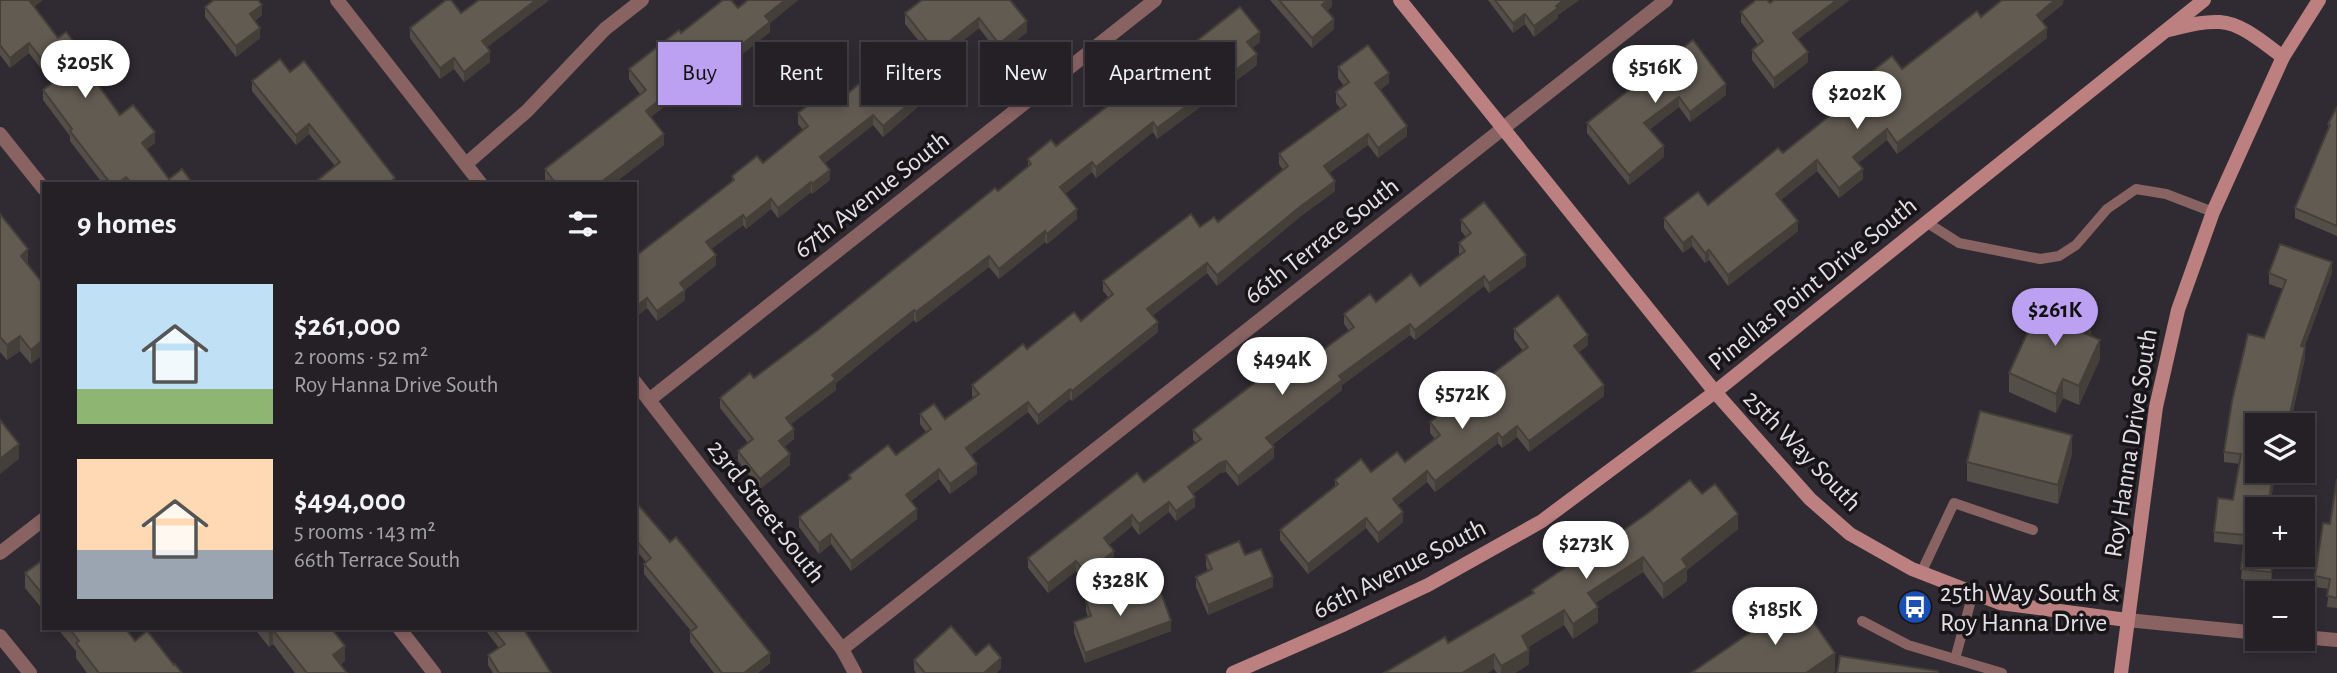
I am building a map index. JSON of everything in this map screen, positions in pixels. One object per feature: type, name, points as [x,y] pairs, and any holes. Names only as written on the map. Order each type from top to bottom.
[{"type":"street","points":[[337,0],[477,182]]},
{"type":"street","points":[[466,164],[527,111],[605,29],[642,0]]},
{"type":"street","name":"67th Avenue South","points":[[649,400],[1155,0]]},
{"type":"street","name":"Pinellas Point Drive South","points":[[1400,0],[1715,393],[2164,31],[2196,23],[2222,22],[2243,31],[2283,57]]},
{"type":"street","name":"66th Terrace South","points":[[842,649],[1666,0]]},
{"type":"street","points":[[2164,31],[2204,0]]},
{"type":"street","name":"Roy Hanna Drive South","points":[[2120,673],[2157,407],[2178,310],[2213,212],[2283,57],[2319,0]]},
{"type":"street","points":[[0,134],[42,186]]},
{"type":"street","name":"23rd Street South","points":[[637,385],[842,649],[855,673]]},
{"type":"street","name":"25th Way South","points":[[1715,393],[1810,499],[1850,534],[1921,573],[2000,603],[2127,621],[2245,632]]},
{"type":"street","name":"66th Avenue South","points":[[1233,673],[1428,585],[1542,521],[1715,393]]},
{"type":"street","points":[[0,553],[42,521]]},
{"type":"street","points":[[401,630],[434,673]]},
{"type":"street","points":[[0,636],[30,673]]},
{"type":"street","points":[[2315,638],[2337,640]]},
{"type":"lane","points":[[1926,222],[1959,243],[2040,259],[2059,256],[2076,245],[2107,209],[2136,189],[2166,194],[2213,212]]},
{"type":"lane","points":[[1921,573],[1954,503],[2033,530]]},
{"type":"lane","points":[[1955,659],[1973,593]]},
{"type":"lane","points":[[1862,621],[1908,645],[2002,673]]},
{"type":"building","points":[[0,0],[29,0],[58,38],[66,32],[96,70],[90,74],[120,115],[133,105],[155,132],[142,143],[169,179],[182,169],[192,182],[130,182],[126,177],[120,182],[109,182],[70,131],[72,129],[43,90],[57,79],[29,43],[10,58],[0,45]]},
{"type":"building","points":[[214,0],[258,0],[262,5],[250,14],[260,28],[236,46],[205,7]]},
{"type":"building","points":[[446,0],[451,0],[461,13],[479,0],[536,0],[482,41],[490,51],[464,72],[454,58],[440,68],[410,28]]},
{"type":"building","points":[[723,0],[731,0],[738,8],[748,0],[785,0],[765,16],[770,22],[741,45],[741,42],[664,42],[679,30],[681,33]]},
{"type":"building","points":[[922,0],[1010,0],[1027,21],[1001,42],[997,42],[979,18],[949,42],[928,42],[905,13]]},
{"type":"building","points":[[1279,0],[1327,0],[1322,5],[1334,19],[1312,38]]},
{"type":"building","points":[[1495,0],[1564,0],[1556,6],[1558,8],[1534,26],[1525,14],[1513,23]]},
{"type":"building","points":[[1756,0],[1767,0],[1770,3],[1774,0],[1837,0],[1793,33],[1808,52],[1774,78],[1752,50],[1763,41],[1741,12]]},
{"type":"building","points":[[2002,0],[2055,0],[2037,15],[2047,28],[1897,143],[1887,129],[1853,157],[1863,169],[1839,188],[1817,160],[1776,194],[1798,221],[1728,275],[1709,250],[1705,253],[1692,236],[1683,243],[1664,218],[1698,192],[1708,205],[1778,148],[1783,153],[1871,83],[1866,76],[1892,56],[1902,69],[1977,11],[1981,17]]},
{"type":"building","points":[[1240,7],[1260,32],[1247,42],[1257,54],[1235,70],[1235,42],[1195,42]]},
{"type":"building","points":[[1693,40],[1726,84],[1690,112],[1679,97],[1644,123],[1664,146],[1629,175],[1587,123]]},
{"type":"building","points":[[1368,45],[1389,73],[1375,83],[1407,126],[1378,148],[1368,134],[1324,166],[1335,181],[1217,275],[1207,263],[1147,309],[1158,322],[1072,391],[1070,389],[1038,415],[1028,402],[966,448],[977,464],[950,484],[939,469],[906,495],[917,509],[851,561],[831,534],[819,543],[799,517],[851,478],[849,475],[888,445],[896,455],[931,429],[920,414],[934,404],[945,419],[979,394],[972,385],[1023,344],[1027,349],[1074,312],[1081,321],[1113,294],[1103,281],[1191,214],[1200,227],[1214,217],[1218,222],[1288,166],[1279,154],[1346,105],[1336,92],[1349,82],[1338,67]]},
{"type":"building","points":[[658,46],[658,101],[646,111],[664,134],[604,180],[606,182],[555,182],[545,169],[646,90],[629,69]]},
{"type":"building","points":[[280,59],[290,72],[304,61],[395,178],[390,182],[315,182],[340,162],[309,124],[296,135],[252,81]]},
{"type":"building","points":[[861,82],[861,105],[908,105],[883,126],[873,115],[820,157],[830,170],[778,208],[771,199],[746,219],[743,215],[706,242],[716,255],[680,283],[685,290],[657,311],[647,298],[637,306],[637,255],[734,180],[732,176],[757,156],[763,163],[808,126],[798,113],[808,105],[847,105],[847,94]]},
{"type":"building","points":[[1109,105],[1188,105],[1157,128],[1153,122],[1096,167],[1092,162],[1060,187],[1077,209],[1047,234],[1045,231],[999,269],[989,256],[916,312],[914,310],[832,375],[836,379],[786,418],[794,429],[779,441],[790,454],[760,479],[738,451],[753,439],[720,398],[750,373],[754,378],[995,188],[998,191],[1031,164],[1028,159],[1051,140],[1056,146]]},
{"type":"building","points":[[2337,107],[2337,226],[2295,208]]},
{"type":"building","points":[[1484,202],[1526,255],[1489,283],[1484,276],[1415,330],[1410,324],[1339,376],[1342,380],[1266,438],[1274,447],[1238,476],[1226,461],[1220,463],[1188,487],[1195,497],[1176,511],[1169,502],[1139,524],[1132,515],[1104,538],[1114,551],[1086,574],[1076,561],[1048,583],[1028,558],[1137,473],[1144,482],[1201,439],[1193,430],[1311,340],[1320,352],[1354,327],[1344,314],[1370,294],[1376,302],[1411,274],[1420,286],[1465,251],[1459,243],[1471,233],[1461,220]]},
{"type":"building","points":[[0,214],[28,249],[21,256],[42,282],[42,341],[31,350],[20,336],[7,345],[0,337]]},
{"type":"building","points":[[2280,244],[2332,262],[2301,346],[2305,347],[2290,413],[2245,413],[2245,483],[2272,483],[2269,497],[2245,497],[2245,535],[2214,532],[2218,498],[2233,500],[2241,454],[2224,452],[2232,401],[2248,334],[2264,338],[2286,280],[2269,273]]},
{"type":"building","points":[[1558,295],[1588,335],[1574,346],[1604,385],[1529,441],[1517,426],[1502,438],[1498,433],[1435,481],[1427,471],[1393,499],[1403,512],[1378,533],[1366,518],[1308,564],[1280,530],[1338,484],[1335,480],[1361,459],[1371,472],[1397,452],[1405,462],[1440,435],[1430,422],[1455,403],[1467,418],[1494,396],[1483,381],[1528,347],[1514,329]]},
{"type":"building","points":[[2044,297],[2091,318],[2084,333],[2100,340],[2079,386],[2063,379],[2056,394],[2009,373]]},
{"type":"building","points":[[1980,411],[2072,435],[2058,485],[1967,462]]},
{"type":"building","points":[[0,420],[19,444],[0,459]]},
{"type":"building","points":[[2337,479],[2337,598],[2327,596],[2330,579],[2315,576],[2323,523],[2330,524]]},
{"type":"building","points":[[1690,480],[1702,494],[1715,484],[1738,514],[1682,559],[1687,567],[1663,584],[1643,557],[1588,593],[1598,607],[1573,624],[1564,610],[1522,636],[1529,650],[1501,666],[1494,654],[1462,673],[1384,673],[1445,637],[1448,643],[1534,593],[1532,590],[1581,557],[1583,559]]},
{"type":"building","points":[[637,503],[670,542],[676,537],[770,653],[744,673],[722,673],[690,632],[697,627],[644,564],[651,558],[637,541]]},
{"type":"building","points":[[2245,535],[2245,567],[2272,567],[2271,572],[2241,569]]},
{"type":"building","points":[[1239,541],[1245,555],[1261,549],[1273,577],[1208,605],[1196,577],[1212,569],[1206,555]]},
{"type":"building","points":[[42,560],[42,594],[25,573]]},
{"type":"building","points":[[1120,588],[1126,603],[1160,590],[1171,621],[1085,653],[1074,622],[1091,616],[1086,601]]},
{"type":"building","points":[[1798,600],[1835,653],[1806,673],[1691,673]]},
{"type":"building","points":[[951,626],[976,655],[989,644],[1001,658],[984,673],[925,673],[914,660]]},
{"type":"building","points":[[71,630],[127,630],[135,641],[147,631],[182,673],[99,673],[76,643],[79,641]]},
{"type":"building","points":[[273,630],[333,630],[345,646],[333,655],[347,673],[307,673]]},
{"type":"building","points":[[494,630],[524,630],[551,673],[499,673],[488,655],[505,644]]},
{"type":"building","points":[[1840,656],[1938,671],[1938,673],[1837,673]]},
{"type":"place","name":"25th Way South & Roy Hanna Drive","points":[[1915,607]]}]
